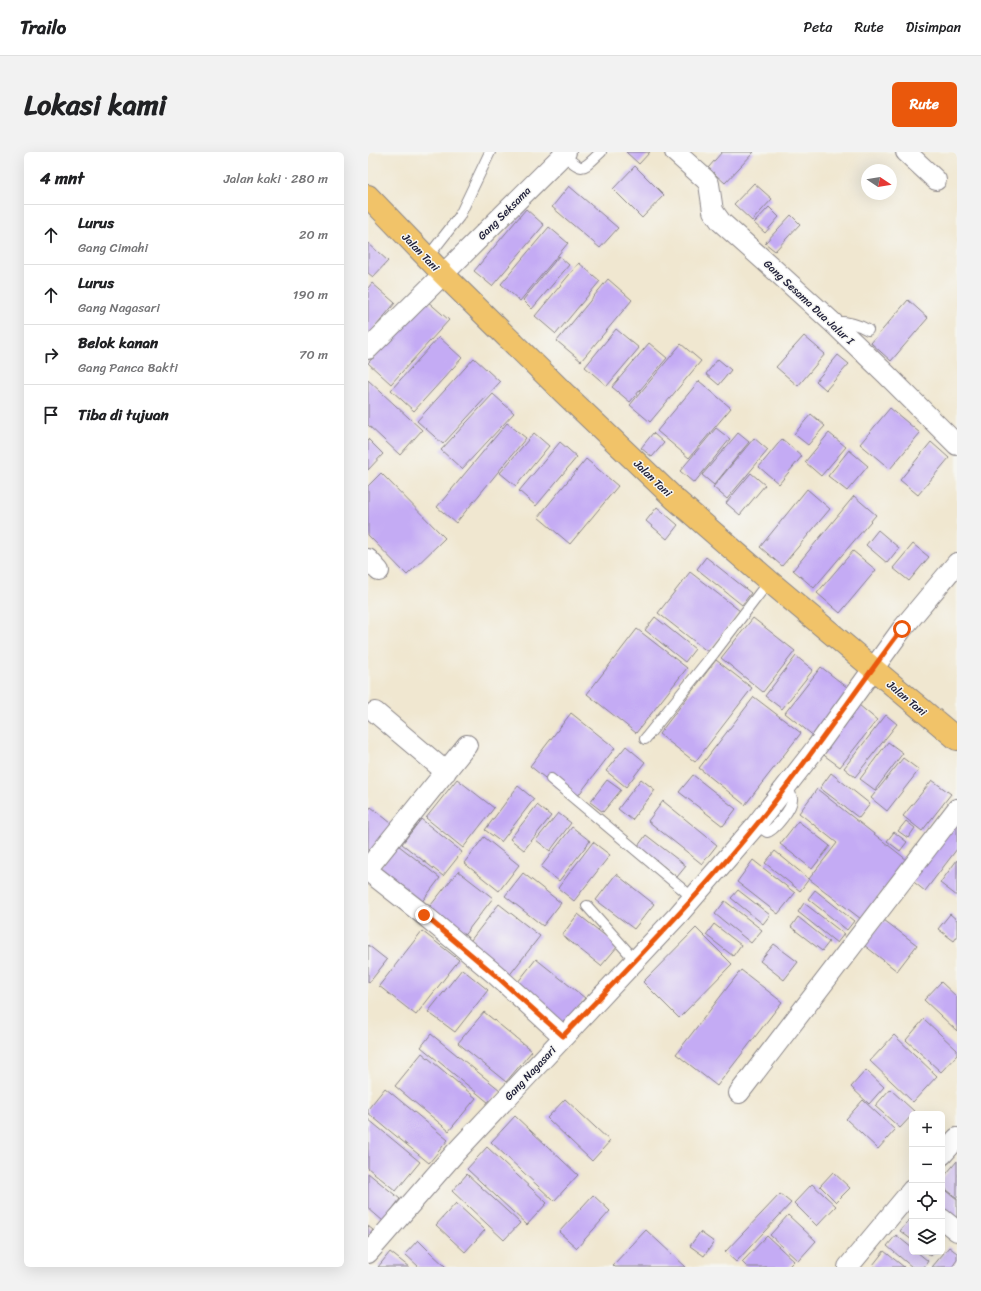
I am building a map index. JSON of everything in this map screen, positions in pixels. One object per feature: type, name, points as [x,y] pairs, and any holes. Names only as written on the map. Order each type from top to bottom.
[{"type":"highway","name":"Jalan Tani","points":[[368,196],[443,274],[676,500],[872,669],[957,739]]},
{"type":"street","name":"Gang Sesama Dua Jalur I","points":[[676,152],[706,179],[709,184],[713,211],[721,222],[832,322],[957,445]]},
{"type":"street","points":[[906,152],[936,180]]},
{"type":"street","name":"Gang Seksama","points":[[368,349],[565,153]]},
{"type":"street","name":"Gang Nagasari","points":[[368,1253],[455,1153],[693,898],[756,825],[816,748],[902,629],[957,563]]},
{"type":"street","points":[[375,712],[446,772]]},
{"type":"street","points":[[467,746],[368,869],[494,974],[563,1036]]},
{"type":"street","points":[[739,1092],[957,809]]},
{"type":"street","points":[[945,1152],[957,1138]]},
{"type":"street","points":[[848,1267],[909,1194]]},
{"type":"street","points":[[945,1221],[957,1231]]},
{"type":"lane","points":[[427,258],[459,217],[490,152]]},
{"type":"lane","points":[[565,153],[577,167],[581,168],[585,167],[601,152]]},
{"type":"lane","points":[[832,322],[849,322],[860,325],[868,330]]},
{"type":"lane","points":[[645,739],[769,581]]},
{"type":"lane","points":[[551,779],[693,898]]},
{"type":"lane","points":[[587,906],[635,960]]},
{"type":"building","points":[[626,152],[650,152],[639,164]]},
{"type":"building","points":[[722,152],[754,152],[725,183],[708,168]]},
{"type":"building","points":[[635,166],[664,195],[642,218],[613,189]]},
{"type":"building","points":[[754,183],[772,199],[752,221],[734,204]]},
{"type":"building","points":[[569,186],[618,228],[600,248],[552,207]]},
{"type":"building","points":[[769,207],[779,217],[765,233],[754,223]]},
{"type":"building","points":[[526,209],[544,225],[492,286],[474,271]]},
{"type":"building","points":[[791,215],[800,224],[775,251],[765,243]]},
{"type":"building","points":[[549,227],[568,243],[520,301],[501,284]]},
{"type":"building","points":[[368,243],[388,261],[373,277],[368,273]]},
{"type":"building","points":[[559,256],[569,265],[532,309],[523,300]]},
{"type":"building","points":[[579,263],[600,281],[556,334],[535,316]]},
{"type":"building","points":[[608,279],[632,300],[581,361],[557,341]]},
{"type":"building","points":[[372,283],[395,303],[368,336],[368,288]]},
{"type":"building","points":[[426,300],[449,320],[391,384],[368,363]]},
{"type":"building","points":[[908,300],[928,318],[891,361],[871,343]]},
{"type":"building","points":[[616,329],[639,348],[607,386],[585,367]]},
{"type":"building","points":[[804,336],[825,354],[798,386],[776,367]]},
{"type":"building","points":[[439,337],[462,358],[414,411],[391,390]]},
{"type":"building","points":[[649,343],[667,358],[630,402],[612,387]]},
{"type":"building","points":[[681,344],[701,361],[650,422],[630,405]]},
{"type":"building","points":[[838,355],[849,364],[826,390],[816,381]]},
{"type":"building","points":[[474,358],[500,382],[443,444],[417,421]]},
{"type":"building","points":[[718,359],[731,370],[719,385],[706,374]]},
{"type":"building","points":[[368,380],[422,430],[400,455],[368,425]]},
{"type":"building","points":[[699,381],[731,408],[689,458],[657,431]]},
{"type":"building","points":[[493,394],[514,413],[462,469],[441,450]]},
{"type":"building","points":[[890,408],[920,433],[890,469],[860,444]]},
{"type":"building","points":[[811,414],[825,426],[808,445],[794,434]]},
{"type":"building","points":[[507,423],[526,438],[456,523],[437,507]]},
{"type":"building","points":[[716,428],[730,439],[694,483],[680,471]]},
{"type":"building","points":[[534,433],[549,446],[516,486],[500,473]]},
{"type":"building","points":[[653,433],[664,443],[652,457],[641,448]]},
{"type":"building","points":[[738,433],[749,442],[714,485],[702,475]]},
{"type":"building","points":[[829,433],[846,447],[821,476],[805,462]]},
{"type":"building","points":[[754,438],[768,450],[727,499],[713,487]]},
{"type":"building","points":[[368,439],[383,454],[368,470]]},
{"type":"building","points":[[782,439],[802,456],[779,484],[759,467]]},
{"type":"building","points":[[560,442],[577,457],[536,506],[519,491]]},
{"type":"building","points":[[931,442],[949,458],[918,495],[900,480]]},
{"type":"building","points":[[849,450],[868,466],[847,491],[828,476]]},
{"type":"building","points":[[586,459],[618,486],[570,544],[538,517]]},
{"type":"building","points":[[381,473],[445,538],[407,575],[368,535],[368,486]]},
{"type":"building","points":[[751,473],[765,485],[740,515],[726,503]]},
{"type":"building","points":[[807,489],[830,509],[782,566],[760,547]]},
{"type":"building","points":[[854,496],[876,515],[814,588],[793,570]]},
{"type":"building","points":[[657,507],[678,525],[667,539],[646,521]]},
{"type":"building","points":[[878,530],[899,548],[887,563],[866,545]]},
{"type":"building","points":[[913,544],[929,557],[909,581],[893,568]]},
{"type":"building","points":[[853,551],[876,570],[840,613],[817,593]]},
{"type":"building","points":[[706,557],[751,593],[742,605],[697,569]]},
{"type":"building","points":[[690,572],[740,611],[708,652],[658,613]]},
{"type":"building","points":[[655,617],[695,649],[685,662],[645,630]]},
{"type":"building","points":[[753,618],[795,651],[763,692],[721,658]]},
{"type":"building","points":[[637,629],[687,668],[636,733],[587,694]]},
{"type":"building","points":[[796,656],[813,670],[782,709],[765,696]]},
{"type":"building","points":[[716,660],[752,688],[695,762],[659,734]]},
{"type":"building","points":[[821,667],[852,691],[815,737],[785,713]]},
{"type":"building","points":[[754,697],[801,733],[745,805],[699,768]]},
{"type":"building","points":[[859,705],[877,720],[840,767],[821,753]]},
{"type":"building","points":[[571,713],[615,748],[574,801],[530,766]]},
{"type":"building","points":[[886,715],[897,724],[855,777],[844,768]]},
{"type":"building","points":[[888,742],[903,753],[875,790],[860,779]]},
{"type":"building","points":[[626,746],[645,762],[626,787],[606,771]]},
{"type":"building","points":[[903,758],[919,770],[887,811],[871,798]]},
{"type":"building","points":[[831,773],[870,804],[859,818],[820,788]]},
{"type":"building","points":[[693,775],[736,809],[723,826],[679,792]]},
{"type":"building","points":[[457,779],[494,808],[463,848],[426,818]]},
{"type":"building","points":[[641,779],[655,790],[632,820],[618,809]]},
{"type":"building","points":[[607,780],[621,790],[603,812],[590,802]]},
{"type":"building","points":[[932,780],[951,794],[922,831],[903,816]]},
{"type":"building","points":[[518,786],[534,799],[501,842],[485,830]]},
{"type":"building","points":[[817,789],[907,860],[861,919],[809,879],[837,843],[799,813]]},
{"type":"building","points":[[663,801],[717,845],[702,864],[648,821]]},
{"type":"building","points":[[537,805],[551,816],[524,850],[510,839]]},
{"type":"building","points":[[371,807],[396,827],[368,863],[368,811]]},
{"type":"building","points":[[558,813],[571,823],[550,851],[536,840]]},
{"type":"building","points":[[957,818],[957,849],[925,891],[910,879]]},
{"type":"building","points":[[421,819],[462,852],[443,876],[402,844]]},
{"type":"building","points":[[798,821],[830,846],[812,869],[780,844]]},
{"type":"building","points":[[906,821],[915,828],[908,838],[898,831]]},
{"type":"building","points":[[572,827],[590,841],[559,881],[541,867]]},
{"type":"building","points":[[894,832],[907,842],[900,851],[887,841]]},
{"type":"building","points":[[646,835],[686,866],[677,877],[638,846]]},
{"type":"building","points":[[484,837],[519,865],[499,891],[464,863]]},
{"type":"building","points":[[593,842],[610,855],[574,901],[558,888]]},
{"type":"building","points":[[398,845],[440,878],[421,903],[378,870]]},
{"type":"building","points":[[775,851],[809,879],[800,891],[765,863]]},
{"type":"building","points":[[753,860],[795,893],[778,914],[737,882]]},
{"type":"building","points":[[957,860],[957,896],[940,883]]},
{"type":"building","points":[[458,871],[493,898],[462,938],[427,910]]},
{"type":"building","points":[[523,873],[561,903],[543,926],[505,896]]},
{"type":"building","points":[[616,874],[654,904],[634,929],[596,900]]},
{"type":"building","points":[[738,890],[770,915],[763,924],[731,898]]},
{"type":"building","points":[[815,890],[854,921],[847,930],[808,899]]},
{"type":"building","points":[[725,901],[762,930],[751,943],[715,914]]},
{"type":"building","points":[[804,903],[844,934],[837,943],[798,912]]},
{"type":"building","points":[[499,904],[540,936],[508,977],[467,945]]},
{"type":"building","points":[[578,914],[618,946],[601,966],[562,935]]},
{"type":"building","points":[[950,914],[957,920],[957,937],[954,941],[938,929]]},
{"type":"building","points":[[798,917],[829,942],[822,951],[791,927]]},
{"type":"building","points":[[884,920],[917,945],[897,971],[864,945]]},
{"type":"building","points":[[714,924],[741,945],[733,956],[706,935]]},
{"type":"building","points":[[696,928],[732,964],[679,1018],[643,982]]},
{"type":"building","points":[[422,931],[459,960],[416,1015],[379,986]]},
{"type":"building","points":[[774,944],[798,962],[784,980],[760,961]]},
{"type":"building","points":[[368,945],[387,960],[369,983],[368,982]]},
{"type":"building","points":[[536,959],[585,998],[564,1025],[514,987]]},
{"type":"building","points":[[462,969],[488,990],[455,1032],[428,1012]]},
{"type":"building","points":[[741,970],[782,1002],[717,1086],[676,1054]]},
{"type":"building","points":[[941,982],[957,997],[957,1031],[924,1000]]},
{"type":"building","points":[[484,1012],[532,1051],[506,1082],[458,1043]]},
{"type":"building","points":[[924,1019],[957,1050],[957,1055],[941,1072],[906,1040]]},
{"type":"building","points":[[431,1034],[500,1090],[489,1103],[421,1047]]},
{"type":"building","points":[[894,1035],[937,1076],[913,1102],[870,1061]]},
{"type":"building","points":[[422,1053],[476,1098],[449,1131],[395,1086]]},
{"type":"building","points":[[866,1070],[884,1087],[869,1104],[851,1087]]},
{"type":"building","points":[[385,1088],[448,1140],[429,1163],[368,1113],[368,1109]]},
{"type":"building","points":[[890,1089],[914,1111],[909,1111],[909,1118],[900,1128],[875,1106]]},
{"type":"building","points":[[565,1099],[610,1141],[592,1161],[547,1118]]},
{"type":"building","points":[[863,1100],[895,1130],[878,1149],[846,1119]]},
{"type":"building","points":[[515,1116],[578,1175],[554,1201],[491,1142]]},
{"type":"building","points":[[368,1119],[420,1162],[396,1191],[368,1168]]},
{"type":"building","points":[[487,1147],[547,1203],[527,1225],[467,1169]]},
{"type":"building","points":[[957,1161],[957,1198],[945,1188],[945,1175]]},
{"type":"building","points":[[833,1172],[850,1188],[836,1202],[820,1186]]},
{"type":"building","points":[[368,1173],[400,1199],[383,1221],[368,1208]]},
{"type":"building","points":[[467,1174],[520,1223],[504,1240],[452,1191]]},
{"type":"building","points":[[812,1184],[836,1206],[817,1226],[794,1203]]},
{"type":"building","points":[[945,1189],[957,1199],[957,1222],[945,1212]]},
{"type":"building","points":[[780,1194],[791,1203],[736,1262],[725,1252]]},
{"type":"building","points":[[593,1195],[610,1211],[577,1248],[559,1232]]},
{"type":"building","points":[[456,1203],[485,1230],[465,1252],[436,1225]]},
{"type":"building","points":[[788,1215],[816,1241],[798,1261],[770,1235]]},
{"type":"building","points":[[909,1220],[909,1238],[900,1231]]},
{"type":"building","points":[[368,1226],[373,1230],[368,1237]]},
{"type":"building","points":[[646,1230],[686,1267],[615,1267],[613,1265]]},
{"type":"building","points":[[700,1232],[714,1242],[704,1256],[690,1246]]},
{"type":"building","points":[[896,1235],[909,1246],[909,1255],[921,1255],[928,1261],[924,1267],[912,1267],[887,1246]]},
{"type":"building","points":[[767,1236],[794,1261],[788,1267],[747,1267],[742,1262]]},
{"type":"building","points":[[418,1240],[446,1267],[419,1267],[405,1254]]},
{"type":"building","points":[[949,1247],[957,1253],[957,1260],[952,1267],[932,1267],[942,1255],[945,1255],[945,1252]]},
{"type":"building","points":[[884,1251],[904,1267],[875,1267],[873,1265]]},
{"type":"building","points":[[390,1252],[409,1267],[378,1267]]},
{"type":"route","points":[[424,915],[494,974],[563,1036],[678,915],[756,825],[816,748],[902,629]]}]
